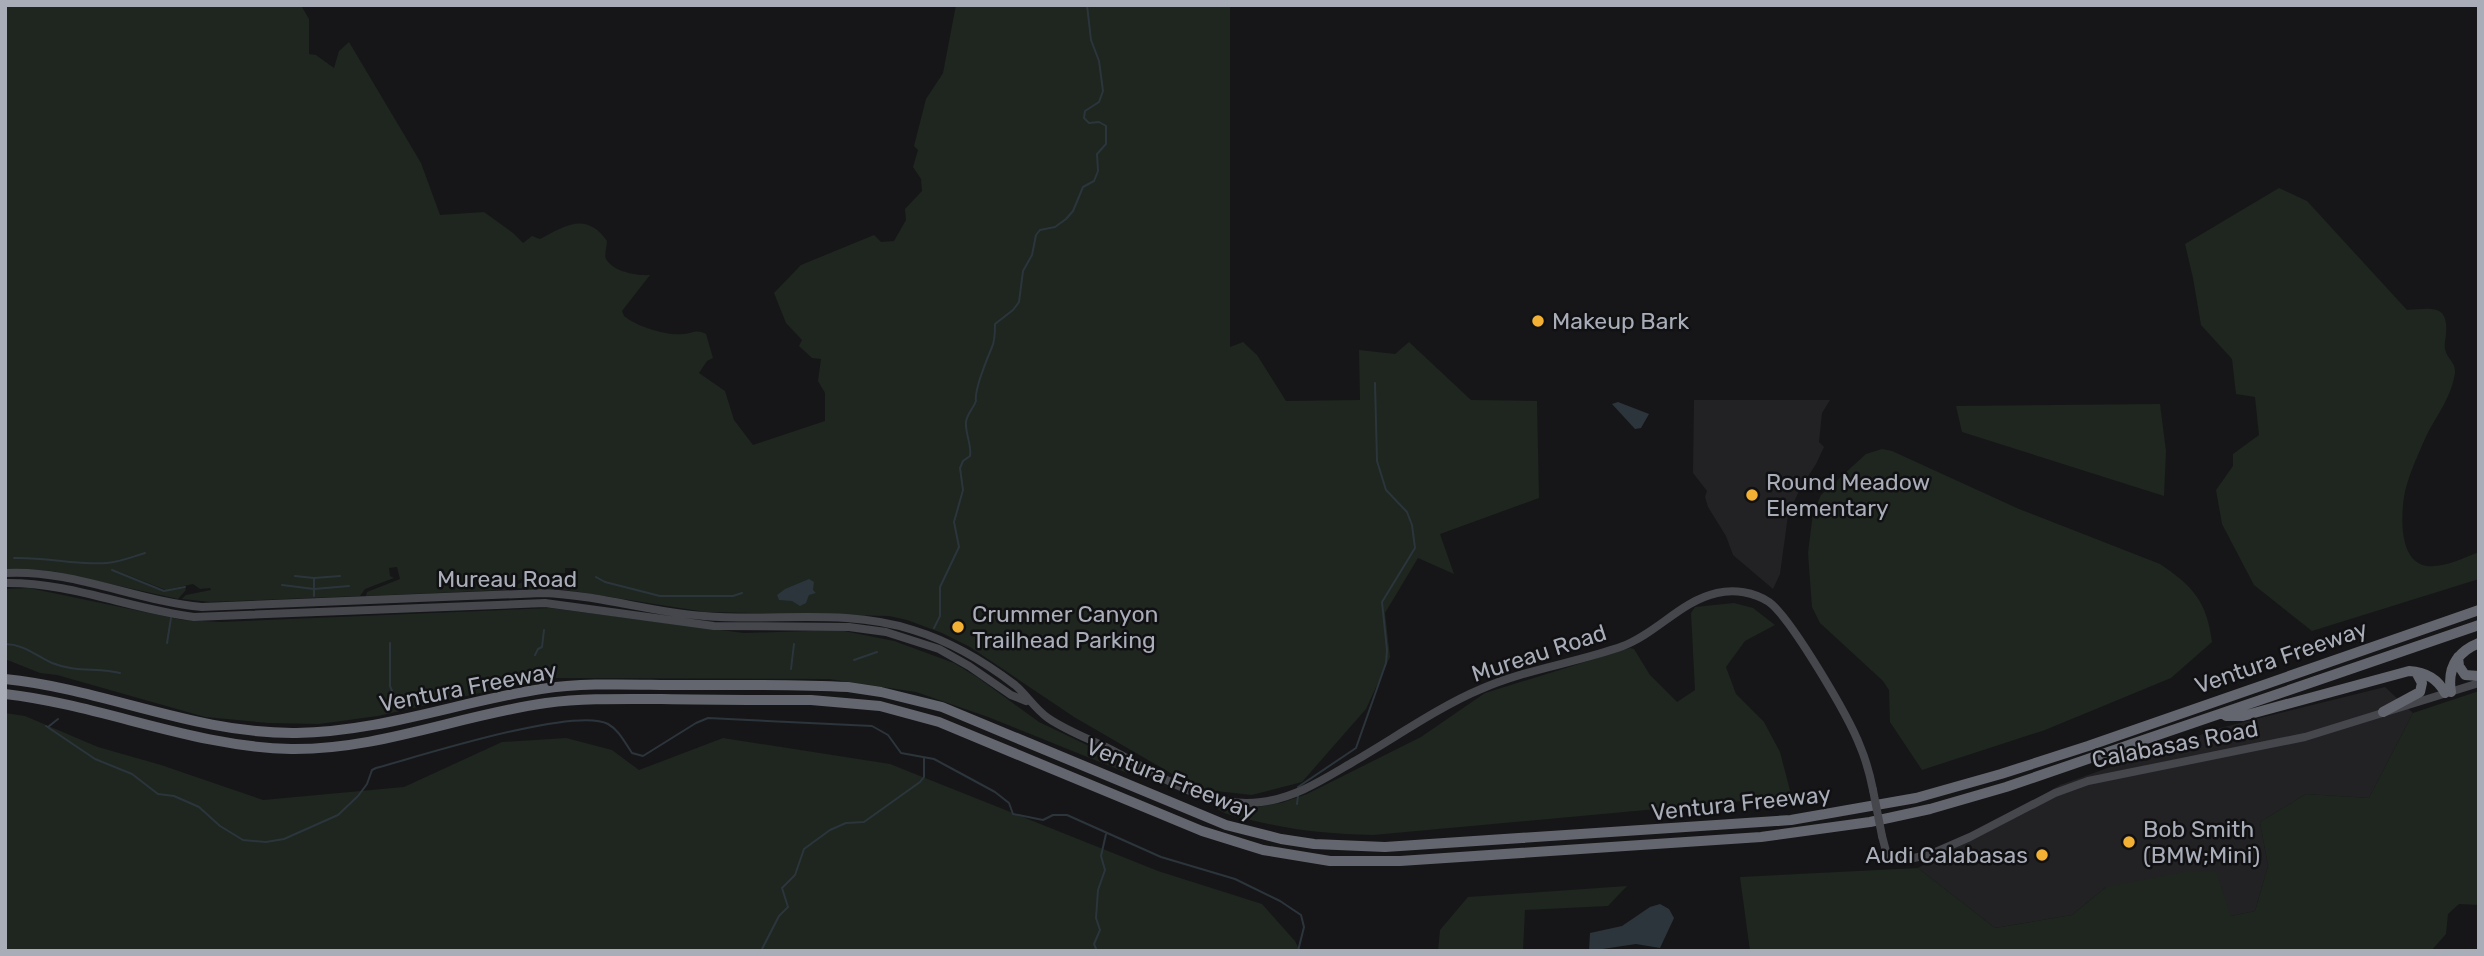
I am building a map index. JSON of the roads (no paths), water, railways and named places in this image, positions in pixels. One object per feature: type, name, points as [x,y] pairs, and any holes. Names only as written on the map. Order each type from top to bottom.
[{"type":"highway","name":"Ventura Freeway","points":[[5,679],[65,687],[215,727],[295,733],[326,732],[387,723],[507,695],[574,685],[848,687],[942,707],[1226,825],[1314,844],[1385,848],[1791,820],[1916,798],[2076,750],[2479,610]]},
{"type":"highway","name":"Ventura Freeway","points":[[5,694],[64,702],[214,740],[291,749],[388,739],[503,710],[571,701],[811,700],[880,706],[911,713],[969,733],[1202,831],[1292,856],[1363,862],[1761,837],[1870,822],[2006,788],[2479,625]]},
{"type":"highway","points":[[2448,692],[2451,670],[2458,657],[2464,650],[2479,643]]},
{"type":"highway","points":[[2458,657],[2459,666],[2465,675],[2479,676]]},
{"type":"highway","points":[[2218,716],[2243,716],[2344,691],[2395,674],[2416,672],[2431,677],[2448,692]]},
{"type":"highway","points":[[2383,712],[2420,692],[2422,683],[2416,672]]},
{"type":"main road","name":"Mureau Road","points":[[5,573],[51,576],[167,602],[202,607],[543,593],[575,595],[703,616],[856,617],[902,627],[943,642],[1018,687],[1029,702]]},
{"type":"main road","name":"Mureau Road","points":[[5,583],[47,585],[194,617],[545,603],[714,626],[822,625],[857,628],[909,638],[939,649],[1011,695],[1029,702],[1061,726],[1191,793],[1221,801],[1260,802],[1311,786],[1482,688],[1623,646],[1646,635],[1699,599],[1723,592],[1741,592],[1771,604],[1791,628],[1857,737],[1873,790],[1887,855]]},
{"type":"main road","name":"Calabasas Road","points":[[1887,855],[1901,860],[1931,853],[1970,837],[2054,793],[2088,781],[2286,741],[2479,683]]},
{"type":"waterway","points":[[934,628],[940,616],[940,587],[959,547],[954,522],[963,490],[960,468],[963,461],[970,456],[966,422],[976,401],[979,382],[993,345],[995,324],[1019,302],[1023,271],[1032,255],[1036,235],[1040,230],[1055,227],[1073,211],[1083,187],[1094,181],[1098,171],[1097,154],[1106,144],[1106,126],[1099,122],[1089,123],[1084,118],[1085,111],[1099,102],[1103,91],[1099,61],[1091,40],[1087,5]]},
{"type":"waterway","points":[[1298,787],[1356,748],[1386,663],[1382,602],[1415,548],[1407,512],[1386,490],[1377,461],[1375,383]]},
{"type":"waterway","points":[[14,558],[107,563],[145,553]]},
{"type":"waterway","points":[[112,570],[164,591],[185,587]]},
{"type":"waterway","points":[[295,576],[340,576]]},
{"type":"waterway","points":[[596,577],[605,582],[660,596],[733,596],[742,593]]},
{"type":"waterway","points":[[314,579],[314,596]]},
{"type":"waterway","points":[[282,585],[314,589],[349,586]]},
{"type":"waterway","points":[[167,643],[171,618]]},
{"type":"waterway","points":[[535,655],[542,647],[544,630]]},
{"type":"waterway","points":[[390,643],[390,686],[397,703]]},
{"type":"waterway","points":[[5,644],[24,648],[60,666],[120,673]]},
{"type":"waterway","points":[[791,669],[794,644]]},
{"type":"waterway","points":[[854,660],[877,652]]},
{"type":"waterway","points":[[46,726],[95,759],[132,774],[158,794],[174,796],[199,807],[220,826],[243,840],[266,842],[284,839],[338,815],[358,796],[367,784],[372,770],[376,768],[531,727],[590,720],[608,724],[619,733],[632,753],[643,756],[708,718],[872,726],[888,735],[901,753],[934,759],[995,792],[1009,803],[1013,814],[1043,820],[1053,815],[1067,815],[1161,857],[1235,879],[1280,901],[1301,915],[1304,927],[1298,951]]},
{"type":"waterway","points":[[48,727],[58,719]]},
{"type":"waterway","points":[[761,951],[779,916],[788,907],[782,888],[795,875],[804,849],[830,830],[846,823],[864,822],[920,782],[924,777],[924,758]]},
{"type":"waterway","points":[[1297,804],[1298,796]]},
{"type":"waterway","points":[[1097,951],[1094,944],[1100,930],[1096,918],[1098,890],[1105,870],[1101,856],[1106,834]]},
{"type":"place","name":"Makeup Bark","points":[[1538,321]]},
{"type":"place","name":"Round Meadow Elementary","points":[[1752,495]]},
{"type":"place","name":"Crummer Canyon Trailhead Parking","points":[[958,627]]},
{"type":"place","name":"Bob Smith (BMW;Mini)","points":[[2129,842]]},
{"type":"place","name":"Audi Calabasas","points":[[2042,855]]}]
